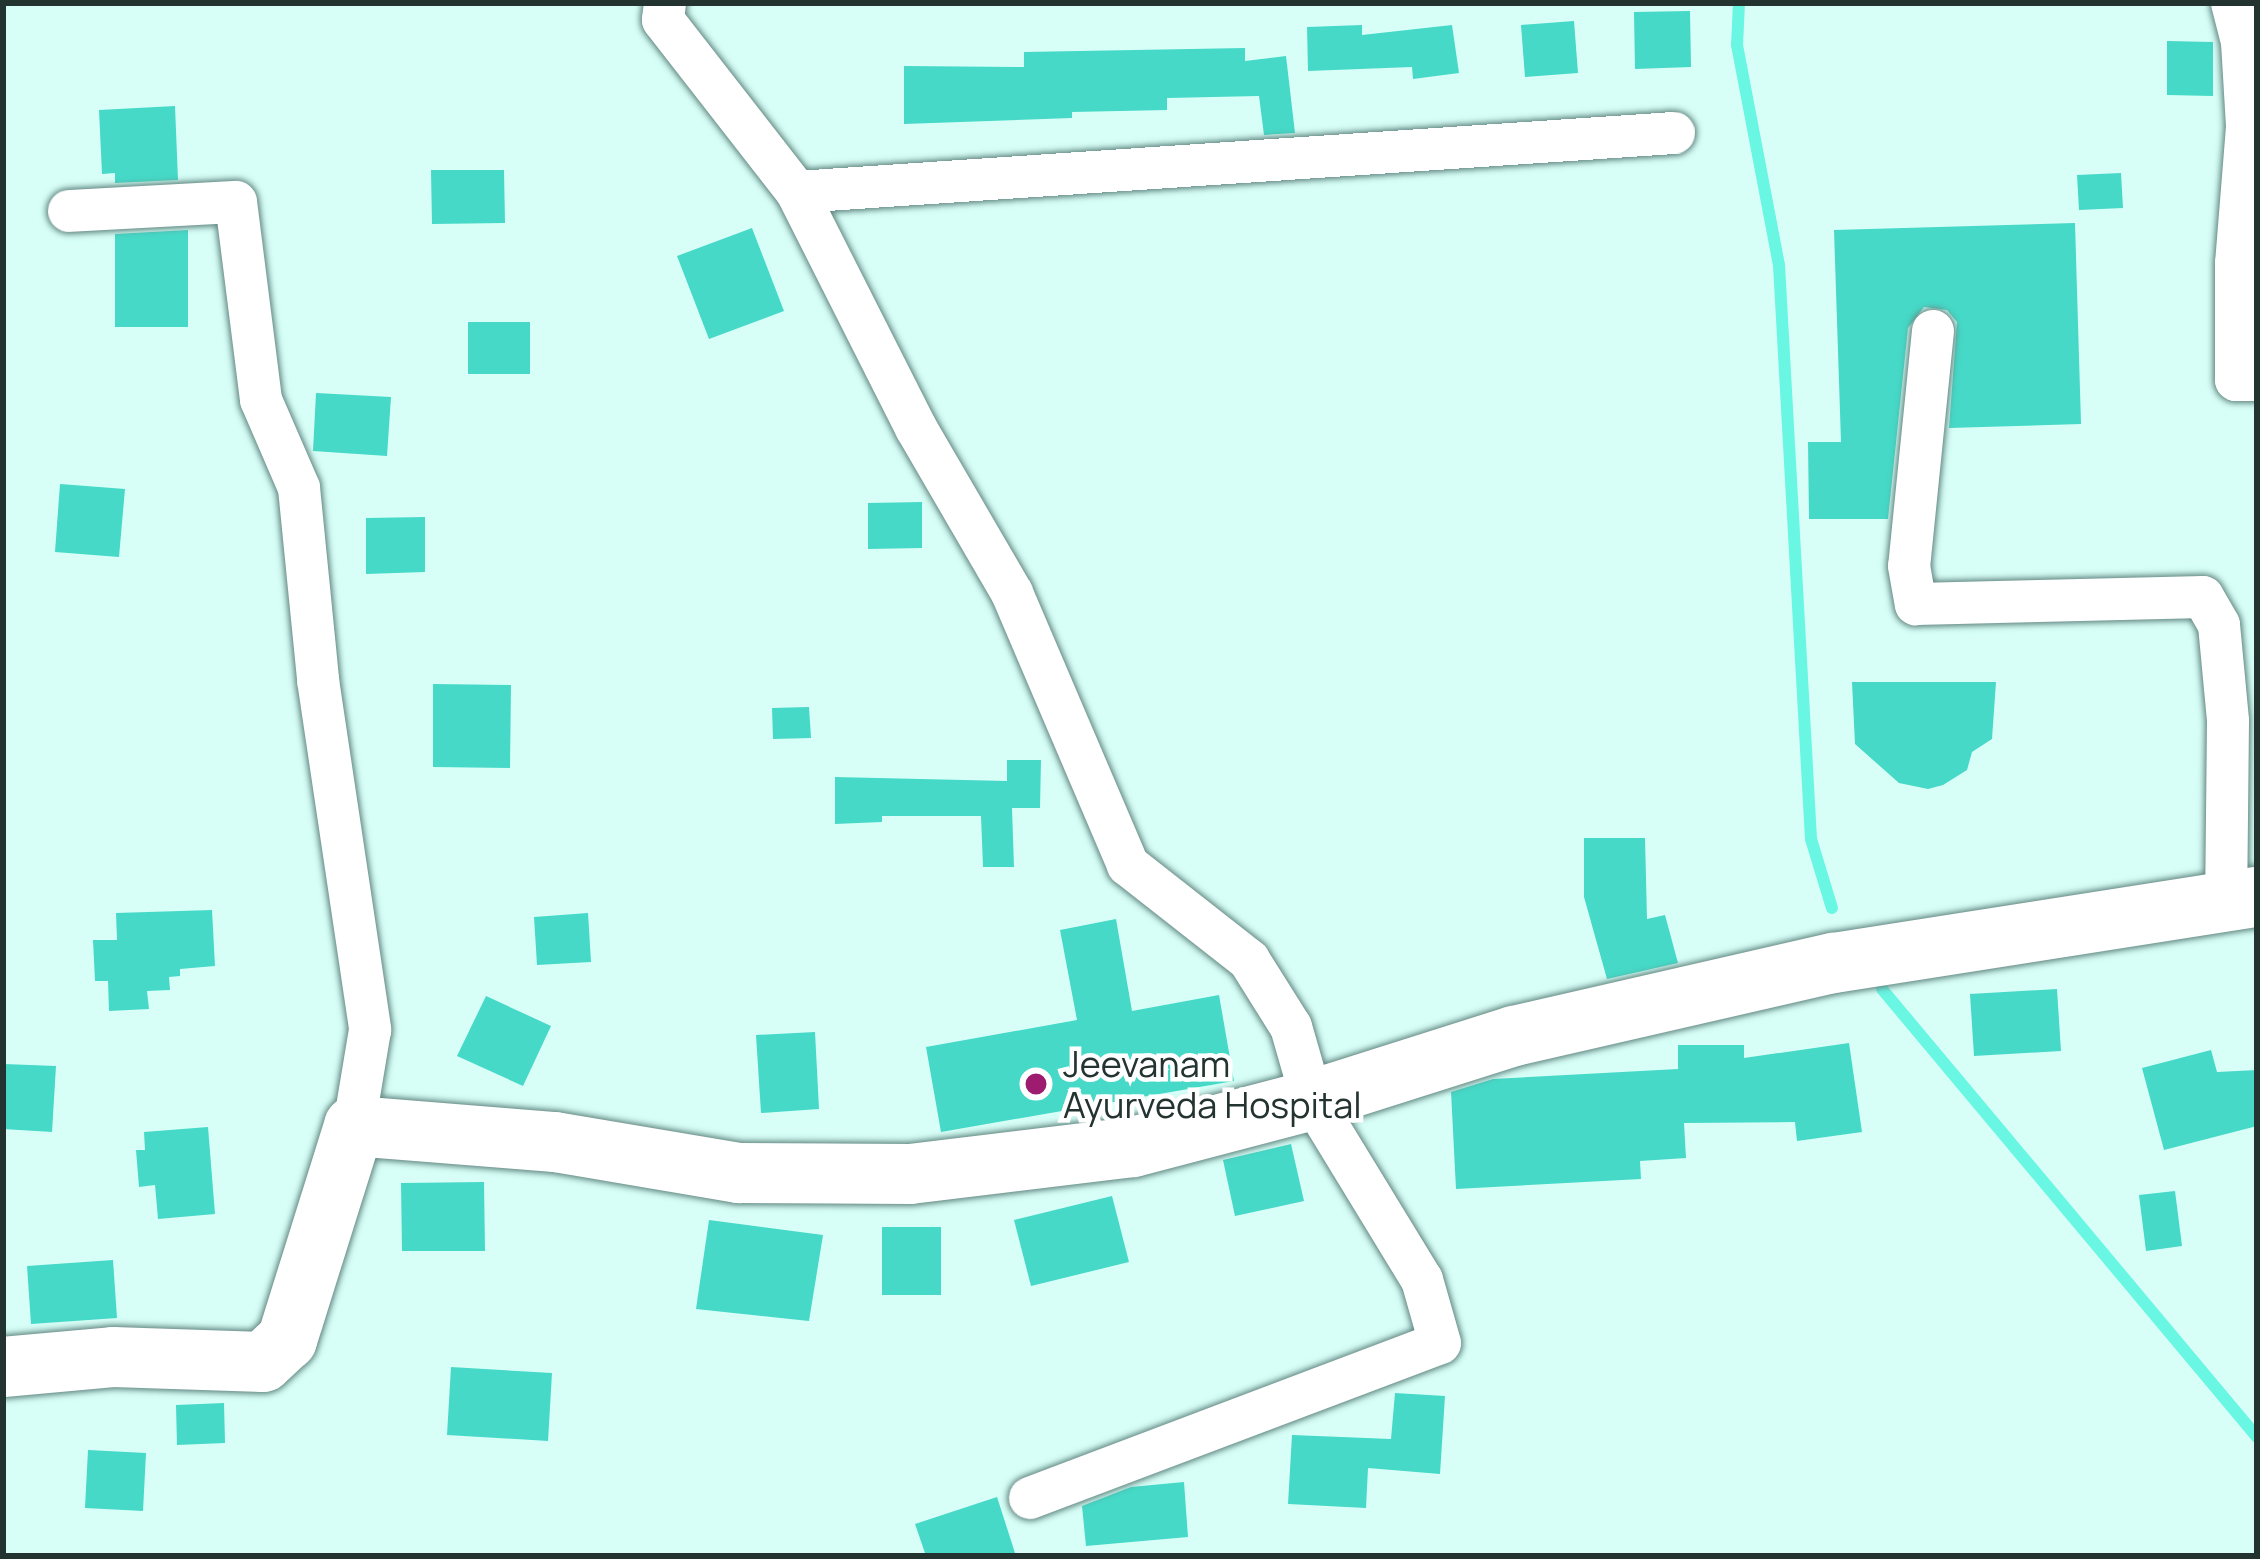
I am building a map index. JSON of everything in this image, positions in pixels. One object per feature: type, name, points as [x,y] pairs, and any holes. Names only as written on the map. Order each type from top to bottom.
[{"type":"street","points":[[665,3],[664,20],[797,192],[916,428],[1012,592],[1128,866],[1249,960],[1291,1027],[1312,1100],[1422,1280],[1440,1343],[1030,1498]]},
{"type":"street","points":[[2232,3],[2242,42],[2247,127],[2236,263],[2236,380],[2257,380]]},
{"type":"street","points":[[797,192],[1674,133]]},
{"type":"street","points":[[3,1367],[113,1357],[263,1362],[286,1340],[354,1126],[370,1030],[318,680],[298,488],[261,400],[236,202],[69,211]]},
{"type":"street","points":[[354,1126],[555,1142],[739,1173],[910,1174],[1132,1147],[1312,1100],[1514,1036],[1834,963],[2241,901],[2219,625],[2203,597],[1916,604],[1910,566],[1933,331]]},
{"type":"building","points":[[1690,11],[1691,67],[1635,69],[1634,12]]},
{"type":"building","points":[[1574,21],[1578,73],[1525,77],[1521,25]]},
{"type":"building","points":[[1362,25],[1362,35],[1452,25],[1459,73],[1413,79],[1412,67],[1308,71],[1307,27]]},
{"type":"building","points":[[2167,41],[2213,42],[2213,96],[2167,95]]},
{"type":"building","points":[[1245,48],[1245,61],[1286,56],[1295,133],[1264,135],[1259,96],[1167,98],[1167,110],[1072,112],[1072,118],[904,124],[904,66],[1024,67],[1024,52]]},
{"type":"building","points":[[175,106],[178,180],[115,183],[115,173],[102,174],[99,110]]},
{"type":"building","points":[[431,170],[504,170],[505,223],[432,224]]},
{"type":"building","points":[[2121,173],[2123,208],[2079,210],[2077,175]]},
{"type":"building","points":[[2075,223],[2081,424],[1949,428],[1957,322],[1947,310],[1924,307],[1908,328],[1888,519],[1809,519],[1808,442],[1841,442],[1834,230]]},
{"type":"building","points":[[752,228],[784,311],[709,339],[677,256]]},
{"type":"building","points":[[188,230],[188,327],[115,327],[115,234]]},
{"type":"building","points":[[468,322],[530,322],[530,374],[468,374]]},
{"type":"building","points":[[316,393],[391,397],[387,456],[313,451]]},
{"type":"building","points":[[60,484],[125,489],[119,557],[55,552]]},
{"type":"building","points":[[922,502],[922,548],[868,549],[868,503]]},
{"type":"building","points":[[425,517],[425,572],[366,574],[366,518]]},
{"type":"building","points":[[1852,682],[1996,682],[1992,739],[1972,752],[1967,770],[1943,785],[1928,789],[1899,783],[1855,744]]},
{"type":"building","points":[[433,684],[511,685],[510,768],[433,767]]},
{"type":"building","points":[[809,707],[811,738],[773,739],[772,708]]},
{"type":"building","points":[[1007,760],[1041,760],[1040,808],[1012,808],[1014,867],[983,867],[981,816],[882,816],[882,822],[835,824],[835,777],[1007,781]]},
{"type":"building","points":[[1584,838],[1645,838],[1647,919],[1665,915],[1678,963],[1607,979],[1584,897]]},
{"type":"building","points":[[212,910],[215,966],[180,969],[180,976],[169,977],[170,990],[147,991],[149,1009],[109,1011],[108,981],[95,981],[93,940],[117,940],[116,913]]},
{"type":"building","points":[[588,913],[591,962],[537,965],[534,917]]},
{"type":"building","points":[[1116,919],[1132,1011],[1219,995],[1234,1081],[941,1132],[926,1047],[1077,1020],[1060,930]]},
{"type":"building","points":[[2057,989],[2061,1051],[1974,1056],[1970,994]]},
{"type":"building","points":[[486,996],[551,1026],[523,1086],[457,1056]]},
{"type":"building","points":[[815,1032],[819,1109],[761,1113],[756,1035]]},
{"type":"building","points":[[1849,1043],[1862,1132],[1797,1141],[1795,1122],[1684,1123],[1686,1158],[1640,1161],[1641,1179],[1456,1189],[1451,1092],[1493,1079],[1678,1069],[1678,1045],[1744,1045],[1744,1058]]},
{"type":"building","points":[[2211,1050],[2217,1072],[2257,1070],[2257,1126],[2164,1150],[2142,1068]]},
{"type":"building","points":[[4,1064],[56,1066],[52,1132],[3,1129]]},
{"type":"building","points":[[208,1127],[215,1214],[158,1219],[155,1185],[139,1187],[136,1150],[145,1150],[144,1132]]},
{"type":"building","points":[[1291,1144],[1304,1201],[1235,1216],[1223,1160]]},
{"type":"building","points":[[484,1182],[485,1251],[402,1251],[401,1183]]},
{"type":"building","points":[[2175,1191],[2182,1246],[2146,1251],[2139,1195]]},
{"type":"building","points":[[1112,1196],[1129,1262],[1031,1286],[1014,1220]]},
{"type":"building","points":[[709,1220],[823,1235],[809,1321],[696,1309]]},
{"type":"building","points":[[882,1227],[941,1227],[941,1295],[882,1295]]},
{"type":"building","points":[[113,1260],[117,1318],[31,1324],[27,1266]]},
{"type":"building","points":[[451,1367],[552,1373],[548,1441],[447,1435]]},
{"type":"building","points":[[1395,1393],[1445,1396],[1440,1474],[1368,1468],[1366,1508],[1288,1504],[1292,1435],[1391,1439]]},
{"type":"building","points":[[224,1403],[225,1443],[177,1445],[176,1405]]},
{"type":"building","points":[[88,1450],[146,1453],[143,1511],[85,1508]]},
{"type":"building","points":[[1184,1482],[1188,1537],[1086,1546],[1082,1506],[1131,1487]]},
{"type":"building","points":[[997,1497],[1016,1556],[926,1556],[915,1524]]},
{"type":"waterway","points":[[1739,3],[1737,45],[1779,265],[1811,839],[1832,908]]},
{"type":"waterway","points":[[1882,989],[2257,1437]]},
{"type":"place","name":"Jeevanam Ayurveda Hospital","points":[[1036,1084]]}]
